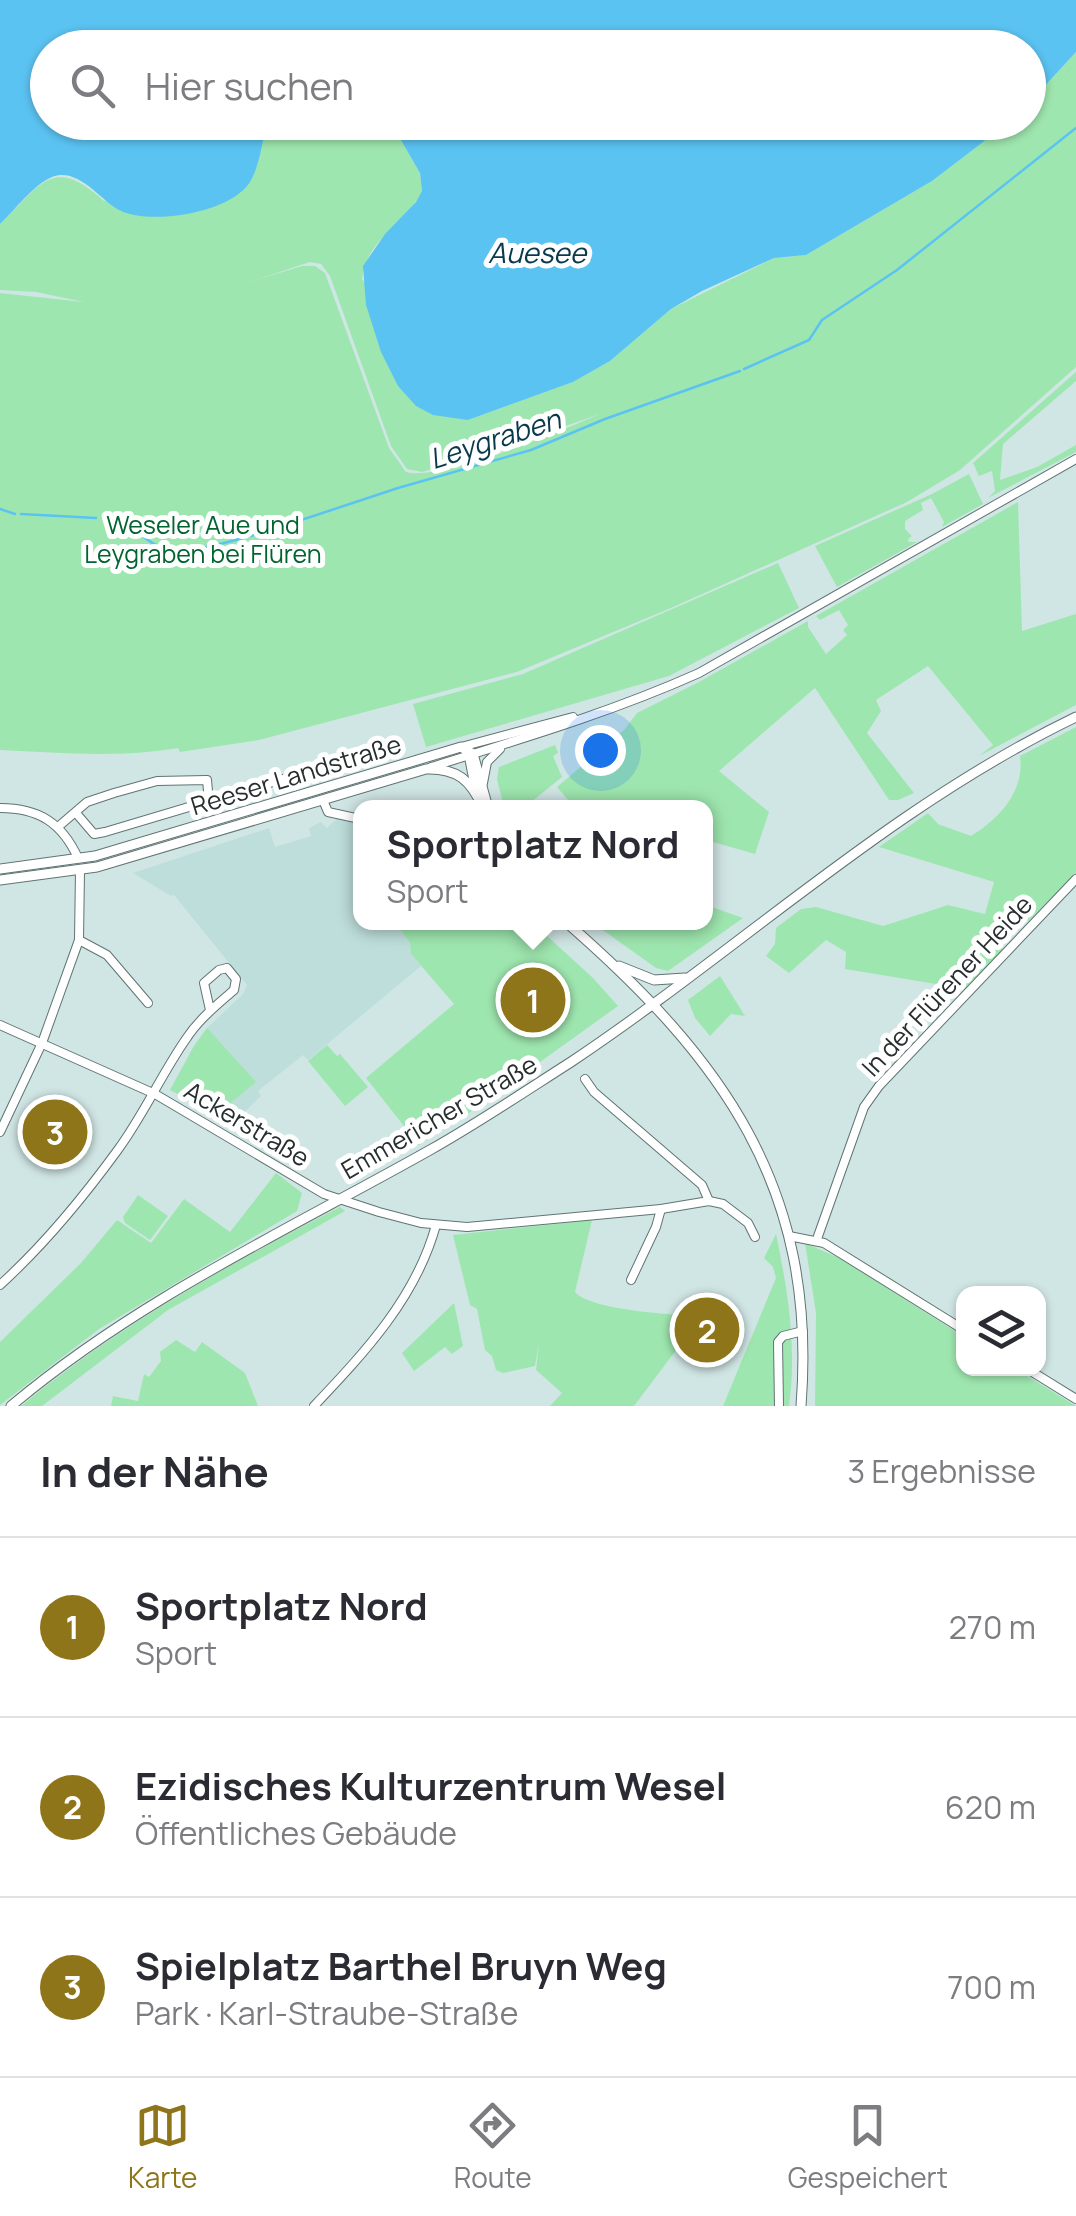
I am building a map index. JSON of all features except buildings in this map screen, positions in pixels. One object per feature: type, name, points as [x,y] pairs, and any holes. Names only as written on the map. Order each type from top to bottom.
[{"type":"main road","name":"Emmericher Straße","points":[[12,1406],[103,1334],[204,1273],[462,1130],[654,1004],[836,866],[948,788],[1076,718]]},
{"type":"main road","points":[[468,750],[483,800]]},
{"type":"main road","name":"Reeser Landstraße","points":[[0,869],[78,858],[468,750]]},
{"type":"main road","points":[[426,768],[456,772],[479,786]]},
{"type":"main road","name":"Reeser Landstraße","points":[[0,880],[80,870],[426,768]]},
{"type":"main road","points":[[78,858],[80,870]]},
{"type":"main road","points":[[575,930],[654,1004],[702,1058],[745,1124],[770,1176],[800,1288],[801,1406]]},
{"type":"main road","points":[[612,962],[654,980],[688,978]]},
{"type":"street","name":"Reeser Landstraße","points":[[426,768],[468,750],[652,694],[699,672],[1076,459]]},
{"type":"street","name":"Reeser Landstraße","points":[[468,750],[556,729],[602,710]]},
{"type":"street","points":[[479,786],[488,762],[508,743]]},
{"type":"street","points":[[76,813],[94,834],[387,748]]},
{"type":"street","points":[[59,826],[88,802],[176,779],[207,780],[209,802]]},
{"type":"street","name":"Reeser Landstraße","points":[[323,800],[328,812],[353,817]]},
{"type":"street","points":[[0,808],[32,811],[59,826],[78,858]]},
{"type":"street","points":[[0,1132],[42,1044],[79,940],[80,870]]},
{"type":"street","name":"In der Flürener Heide","points":[[817,1239],[864,1107],[879,1086],[1076,879]]},
{"type":"street","points":[[79,940],[108,954],[148,1003]]},
{"type":"street","points":[[0,1285],[73,1208],[118,1150],[185,1040],[236,986],[236,979],[226,968],[204,983],[210,1010]]},
{"type":"street","name":"Ackerstraße","points":[[0,1024],[155,1094],[324,1194],[379,1212],[436,1225],[467,1227],[661,1209],[709,1200]]},
{"type":"street","points":[[585,1079],[594,1092],[702,1185],[709,1200],[723,1204],[748,1223],[755,1236]]},
{"type":"street","points":[[631,1280],[661,1209]]},
{"type":"street","points":[[314,1406],[407,1296],[425,1261],[436,1225]]},
{"type":"street","points":[[789,1236],[817,1239],[956,1325]]},
{"type":"street","points":[[780,1406],[778,1342],[782,1336],[803,1332]]},
{"type":"street","points":[[1039,1376],[1076,1398]]},
{"type":"street","points":[[324,1395],[331,1406]]},
{"type":"shaded area","points":[[339,816],[353,819],[353,930],[400,930],[421,966],[308,1060],[303,1055],[258,1091],[261,1096],[232,1124],[170,1090],[207,1028],[243,994],[247,985],[174,895],[133,873],[269,828],[275,847],[311,836],[309,828],[321,822],[327,828]]},
{"type":"green space","name":"Weseler Aue und Leygraben bei Flüren","points":[[1076,52],[1076,367],[960,470],[907,502],[517,672],[259,740],[180,752],[178,748],[112,754],[0,750],[0,293],[84,302],[36,292],[0,290],[0,224],[48,180],[72,179],[104,201],[256,168],[263,140],[401,140],[420,173],[422,192],[371,253],[362,279],[468,420],[573,382],[610,361],[671,309],[774,258],[806,255],[932,181],[986,140],[1046,140],[1046,85]],"holes":[[[310,262],[321,264],[330,276],[391,446],[407,469],[422,472],[483,455],[600,414],[473,462],[423,473],[406,472],[389,448],[325,273],[315,266],[302,266],[246,283]]]},
{"type":"green space","points":[[1076,372],[1076,381],[1003,444],[1000,480],[1037,467],[1076,445],[1076,452],[988,498],[995,491],[992,471],[979,476],[973,463]]},
{"type":"green space","points":[[969,474],[983,504],[942,527],[944,522],[931,498],[921,503],[923,510],[905,521],[905,529],[912,536],[909,542],[917,542],[837,587],[815,546]]},
{"type":"green space","points":[[1018,502],[1022,631],[1076,614],[1076,705],[979,756],[993,745],[928,666],[876,700],[881,711],[867,733],[914,793],[889,800],[815,688],[719,771],[769,812],[755,854],[713,842],[713,800],[568,800],[557,787],[624,730],[637,713],[808,621],[826,654],[847,635],[843,630],[848,625],[839,610],[820,620],[816,616]]},
{"type":"green space","points":[[778,563],[799,608],[669,676],[426,747],[413,704],[523,674]]},
{"type":"green space","points":[[1076,727],[1076,874],[1028,921],[1008,910],[999,932],[994,930],[989,938],[1003,949],[966,989],[845,969],[846,952],[826,940],[789,973],[766,956],[775,944],[776,928],[801,909],[816,907],[883,926],[948,905],[985,914],[994,882],[879,847],[928,813],[938,824],[971,836],[1008,803],[1018,781],[1020,756]]},
{"type":"green space","points":[[555,745],[558,753],[553,756],[562,777],[534,800],[502,800],[497,779],[499,767]]},
{"type":"green space","points":[[713,907],[743,918],[668,971],[656,968],[603,930],[713,930]]},
{"type":"green space","points":[[400,930],[541,930],[618,1006],[419,1145],[366,1078],[454,1004],[411,954],[410,943]]},
{"type":"green space","points":[[720,976],[745,1016],[731,1014],[710,1036],[695,1018],[688,1000]]},
{"type":"green space","points":[[207,1028],[256,1082],[217,1114],[170,1090]]},
{"type":"green space","points":[[327,1045],[337,1056],[340,1054],[368,1087],[345,1106],[308,1061]]},
{"type":"green space","points":[[276,1173],[302,1193],[297,1211],[99,1329],[0,1405],[0,1342],[81,1263],[117,1220],[151,1243],[184,1199],[230,1232]]},
{"type":"green space","points":[[138,1195],[168,1216],[150,1240],[125,1223],[123,1217]]},
{"type":"green space","points":[[340,1207],[345,1211],[168,1310],[42,1406],[21,1406],[96,1349],[175,1298]]},
{"type":"green space","points":[[592,1220],[575,1292],[598,1304],[701,1317],[634,1406],[550,1406],[562,1393],[536,1370],[539,1343],[535,1366],[503,1373],[496,1370],[492,1356],[485,1350],[477,1309],[470,1305],[453,1235]]},
{"type":"green space","points":[[776,1234],[790,1319],[789,1406],[723,1406],[776,1278],[773,1267],[764,1258]]},
{"type":"green space","points":[[805,1243],[839,1258],[956,1332],[956,1376],[1027,1376],[1076,1406],[815,1406],[816,1313]]},
{"type":"green space","points":[[454,1303],[463,1346],[452,1354],[445,1347],[414,1371],[402,1353]]},
{"type":"green space","points":[[176,1340],[195,1352],[202,1342],[245,1373],[258,1406],[111,1406],[113,1396],[138,1401],[144,1374],[149,1377],[161,1361],[160,1352]]},
{"type":"water","points":[[0,0],[1076,0],[1076,52],[1046,85],[1046,30],[30,30],[30,140],[263,140],[250,182],[226,202],[208,209],[169,216],[133,215],[119,210],[79,180],[62,175],[38,186],[0,224]]},
{"type":"water","name":"Auesee","points":[[401,140],[986,140],[932,181],[806,255],[774,258],[671,309],[610,361],[573,382],[468,420],[433,415],[416,406],[398,386],[381,352],[366,305],[363,266],[385,234],[416,202],[422,191],[420,173]]},
{"type":"waterway","name":"Leygraben","points":[[744,369],[809,340],[822,320],[897,270],[1076,128]]},
{"type":"waterway","name":"Leygraben","points":[[259,534],[531,450],[740,371]]},
{"type":"waterway","name":"Leygraben","points":[[0,509],[15,514]]},
{"type":"waterway","name":"Leygraben","points":[[21,514],[96,518]]},
{"type":"waterway","name":"Leygraben","points":[[104,518],[123,524],[167,549],[187,550],[254,535]]},
{"type":"place","name":"Sportplatz Nord","points":[[533,1000]]},
{"type":"place","name":"Spielplatz Barthel Bruyn Weg","points":[[55,1132]]},
{"type":"place","name":"Ezidisches Kulturzentrum Wesel","points":[[707,1330]]}]
